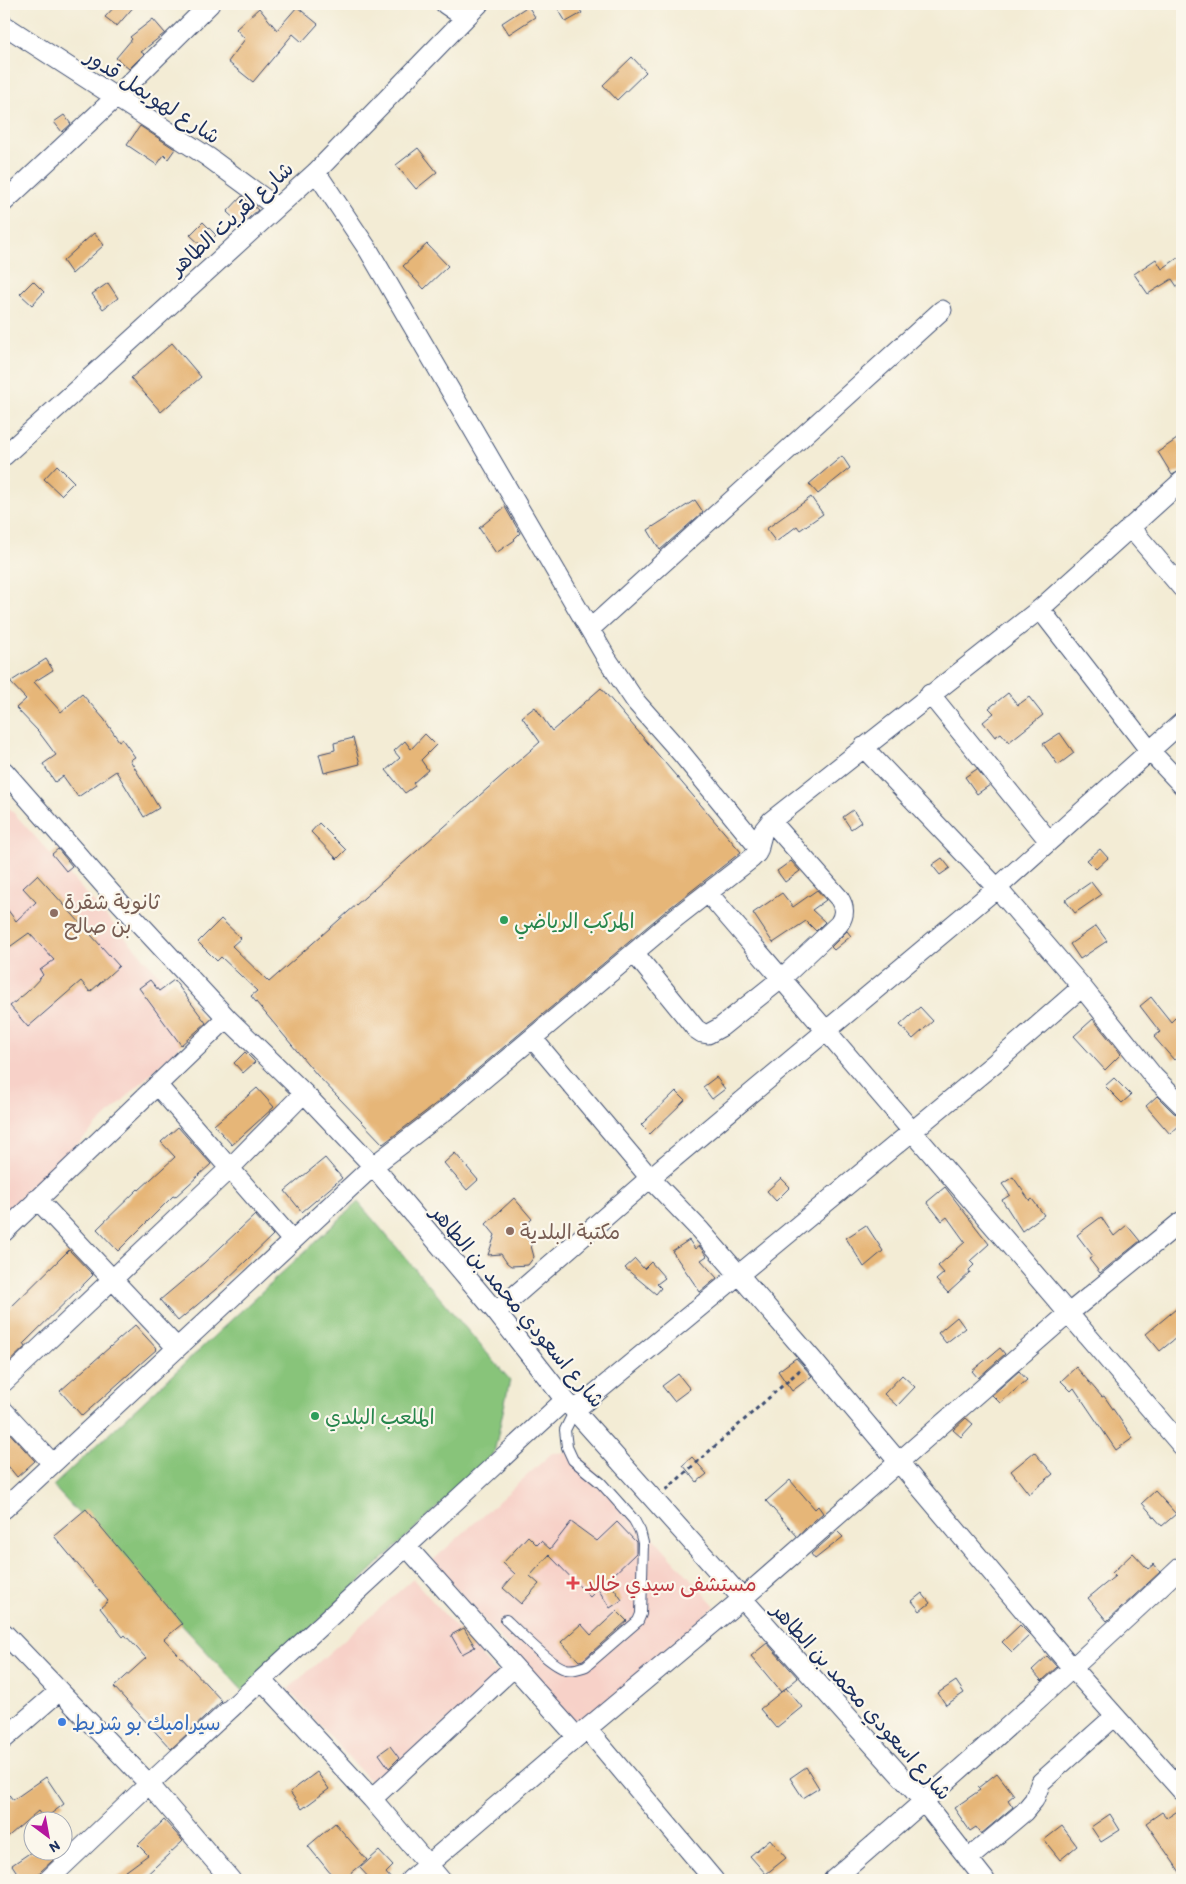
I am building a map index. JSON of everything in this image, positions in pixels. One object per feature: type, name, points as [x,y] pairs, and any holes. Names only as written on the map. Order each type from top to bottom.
[{"type":"street","points":[[4,202],[115,98],[210,4]]},
{"type":"street","points":[[445,4],[464,17]]},
{"type":"street","name":"شارع لقريت الطاهر","points":[[5,453],[316,172],[464,17],[479,4]]},
{"type":"street","name":"شارع لهويمل قدور","points":[[4,25],[208,158],[276,207]]},
{"type":"street","points":[[316,172],[368,251],[590,630],[636,702],[682,754],[759,848]]},
{"type":"street","points":[[590,630],[942,310]]},
{"type":"street","points":[[4,1509],[52,1462],[373,1166],[449,1108],[708,892],[751,859],[759,848],[759,840],[763,831],[771,820],[1040,609],[1182,481]]},
{"type":"street","points":[[1130,528],[1182,588]]},
{"type":"street","points":[[1040,609],[1150,751],[1182,785]]},
{"type":"street","points":[[930,694],[1050,841]]},
{"type":"street","points":[[496,1312],[650,1178],[997,888],[1182,722]]},
{"type":"street","points":[[863,747],[997,888],[1082,987],[1154,1077],[1182,1105]]},
{"type":"street","name":"شارع اسعودي محمد بن الطاهر","points":[[4,771],[112,894],[227,1018],[304,1093],[373,1166],[496,1312],[570,1405],[924,1802],[974,1872]]},
{"type":"street","points":[[635,954],[696,1029],[708,1034],[721,1027],[782,978],[839,924],[843,918],[844,905],[840,898],[771,820]]},
{"type":"street","points":[[708,892],[1182,1446]]},
{"type":"street","points":[[48,1880],[406,1546],[570,1405],[740,1275],[996,1062],[1082,987]]},
{"type":"street","points":[[4,1232],[227,1018]]},
{"type":"street","points":[[533,1039],[650,1178],[740,1275],[1073,1669],[1182,1791]]},
{"type":"street","points":[[158,1085],[292,1240]]},
{"type":"street","points":[[4,1382],[230,1168],[304,1093]]},
{"type":"street","points":[[37,1199],[177,1348]]},
{"type":"street","points":[[410,1880],[742,1599],[1069,1313],[1182,1221]]},
{"type":"street","points":[[4,1410],[52,1462]]},
{"type":"street","points":[[406,1546],[514,1667],[582,1733],[714,1880]]},
{"type":"street","points":[[833,1880],[924,1802],[1073,1669],[1182,1566]]},
{"type":"street","points":[[4,1633],[58,1692],[149,1784],[231,1880]]},
{"type":"street","points":[[372,1799],[514,1667]]},
{"type":"street","points":[[262,1680],[372,1799],[441,1880]]},
{"type":"street","points":[[4,1740],[58,1692]]},
{"type":"street","points":[[974,1872],[1034,1800],[1041,1782],[1115,1716]]},
{"type":"lane","points":[[506,1620],[555,1665],[566,1670],[586,1666],[638,1621],[641,1614],[643,1543],[640,1531],[634,1520],[601,1483],[573,1460],[567,1447],[565,1430],[570,1405]]},
{"type":"path","points":[[654,1500],[812,1359]]},
{"type":"shaded area","name":"ثانوية شقرة بن صالح","points":[[4,802],[203,1024],[4,1214]]},
{"type":"shaded area","name":"مستشفى سيدي خالد","points":[[577,1452],[715,1606],[579,1727],[432,1561],[552,1453]]},
{"type":"shaded area","points":[[413,1579],[499,1676],[374,1786],[288,1689]]},
{"type":"green space","name":"الملعب البلدي","points":[[358,1202],[510,1380],[494,1453],[244,1692],[53,1486]]},
{"type":"building","points":[[117,4],[136,4],[117,26],[105,17]]},
{"type":"building","points":[[555,4],[576,4],[582,13],[566,22]]},
{"type":"building","points":[[528,6],[535,17],[509,34],[502,23]]},
{"type":"building","points":[[297,7],[318,24],[302,42],[293,34],[253,82],[228,62],[245,39],[236,29],[259,8],[277,30]]},
{"type":"building","points":[[153,19],[165,33],[141,52],[144,54],[129,69],[116,58],[132,39],[130,37]]},
{"type":"building","points":[[632,57],[646,72],[617,100],[603,85]]},
{"type":"building","points":[[64,115],[71,124],[62,132],[54,122]]},
{"type":"building","points":[[140,126],[175,149],[168,159],[164,155],[157,165],[127,145]]},
{"type":"building","points":[[418,148],[437,172],[416,189],[396,165]]},
{"type":"building","points":[[242,196],[258,210],[241,225],[227,212]]},
{"type":"building","points":[[203,222],[216,235],[204,248],[190,235]]},
{"type":"building","points":[[94,233],[104,245],[72,274],[63,261]]},
{"type":"building","points":[[427,244],[448,266],[424,289],[403,266]]},
{"type":"building","points":[[1182,255],[1182,294],[1172,279],[1148,294],[1134,274],[1156,259],[1162,269]]},
{"type":"building","points":[[33,281],[44,292],[32,305],[20,294]]},
{"type":"building","points":[[108,283],[118,298],[103,309],[92,294]]},
{"type":"building","points":[[172,343],[201,377],[161,412],[131,378]]},
{"type":"building","points":[[1177,439],[1182,448],[1182,470],[1172,475],[1158,452]]},
{"type":"building","points":[[842,456],[850,468],[818,494],[809,484]]},
{"type":"building","points":[[57,465],[74,482],[61,495],[44,479]]},
{"type":"building","points":[[811,497],[823,514],[800,530],[797,526],[776,542],[766,529]]},
{"type":"building","points":[[695,500],[703,512],[660,550],[648,530]]},
{"type":"building","points":[[505,507],[520,533],[515,540],[496,553],[479,528]]},
{"type":"building","points":[[46,659],[53,670],[34,682],[61,712],[82,694],[104,719],[119,741],[122,739],[135,757],[130,760],[159,808],[144,817],[116,771],[78,797],[63,776],[55,782],[43,764],[56,755],[38,731],[16,708],[26,699],[10,682]]},
{"type":"building","name":"المركب الرياضي","points":[[601,688],[741,852],[667,910],[442,1099],[383,1144],[317,1075],[251,996],[257,991],[221,957],[217,961],[198,942],[221,919],[241,938],[232,946],[269,982],[540,742],[522,717],[535,707],[552,731]]},
{"type":"building","points":[[1008,693],[1018,705],[1029,697],[1043,715],[1009,742],[1001,733],[995,737],[983,722],[994,713],[989,708]]},
{"type":"building","points":[[1060,733],[1074,753],[1058,765],[1043,744]]},
{"type":"building","points":[[425,734],[436,745],[421,760],[428,770],[413,783],[415,786],[405,793],[386,770],[400,758],[394,751],[405,741],[411,749]]},
{"type":"building","points":[[353,738],[360,764],[324,773],[319,754],[335,750],[334,743]]},
{"type":"building","points":[[977,769],[990,785],[977,794],[965,777]]},
{"type":"building","points":[[853,810],[861,822],[851,829],[843,817]]},
{"type":"building","points":[[319,823],[346,850],[337,859],[311,832]]},
{"type":"building","points":[[58,849],[72,866],[66,871],[52,854]]},
{"type":"building","points":[[1100,849],[1108,858],[1096,869],[1087,860]]},
{"type":"building","points":[[942,858],[950,868],[940,875],[932,865]]},
{"type":"building","points":[[791,861],[800,871],[785,882],[777,871]]},
{"type":"building","points":[[37,875],[119,966],[90,992],[81,981],[28,1027],[10,1006],[43,975],[40,970],[54,960],[29,933],[4,951],[4,905],[16,921],[36,902],[23,888]]},
{"type":"building","points":[[1091,882],[1101,895],[1075,913],[1065,900]]},
{"type":"building","points":[[817,890],[826,900],[812,910],[825,922],[816,931],[806,921],[773,943],[753,913],[782,893],[793,907]]},
{"type":"building","points":[[1096,926],[1107,941],[1080,959],[1070,944]]},
{"type":"building","points":[[847,931],[851,936],[834,950],[831,947]]},
{"type":"building","points":[[150,980],[159,991],[174,980],[206,1023],[181,1045],[139,988]]},
{"type":"building","points":[[1151,997],[1171,1022],[1176,1017],[1182,1023],[1182,1053],[1174,1060],[1154,1037],[1160,1032],[1140,1006]]},
{"type":"building","points":[[920,1007],[933,1021],[913,1039],[900,1025]]},
{"type":"building","points":[[1093,1019],[1121,1054],[1105,1070],[1074,1036]]},
{"type":"building","points":[[245,1052],[255,1062],[243,1073],[234,1063]]},
{"type":"building","points":[[716,1077],[725,1089],[712,1099],[703,1087]]},
{"type":"building","points":[[1114,1078],[1131,1095],[1122,1103],[1105,1086]]},
{"type":"building","points":[[257,1088],[274,1107],[232,1145],[214,1125]]},
{"type":"building","points":[[676,1091],[685,1100],[650,1134],[641,1125]]},
{"type":"building","points":[[1157,1096],[1174,1113],[1182,1116],[1182,1123],[1170,1134],[1146,1106]]},
{"type":"building","points":[[178,1127],[211,1164],[175,1197],[173,1196],[118,1251],[97,1229],[138,1189],[175,1157],[161,1142]]},
{"type":"building","points":[[455,1153],[478,1180],[467,1190],[444,1163]]},
{"type":"building","points":[[325,1158],[342,1178],[302,1212],[285,1191]]},
{"type":"building","points":[[1013,1177],[1030,1201],[1032,1199],[1044,1215],[1022,1231],[1002,1200],[1010,1195],[1002,1184]]},
{"type":"building","points":[[781,1178],[790,1187],[776,1201],[767,1191]]},
{"type":"building","points":[[945,1187],[989,1244],[970,1261],[974,1265],[969,1270],[970,1273],[948,1293],[936,1280],[944,1273],[938,1266],[965,1242],[947,1217],[942,1221],[927,1202]]},
{"type":"building","name":"مكتبة البلدية","points":[[514,1198],[532,1219],[528,1223],[527,1238],[534,1257],[528,1265],[511,1266],[501,1254],[488,1255],[495,1235],[486,1224]]},
{"type":"building","points":[[255,1215],[273,1235],[222,1284],[178,1321],[160,1300],[204,1263]]},
{"type":"building","points":[[1101,1217],[1114,1236],[1127,1225],[1140,1241],[1100,1273],[1089,1259],[1093,1256],[1077,1235]]},
{"type":"building","points":[[866,1225],[883,1251],[864,1267],[846,1238]]},
{"type":"building","points":[[689,1240],[695,1249],[699,1246],[707,1256],[701,1260],[717,1278],[700,1292],[672,1251]]},
{"type":"building","points":[[69,1250],[93,1275],[23,1344],[25,1347],[4,1367],[4,1314]]},
{"type":"building","points":[[635,1259],[644,1269],[651,1262],[665,1278],[657,1284],[661,1288],[656,1294],[625,1268]]},
{"type":"building","points":[[1182,1304],[1182,1333],[1160,1351],[1146,1334]]},
{"type":"building","points":[[957,1317],[965,1328],[946,1343],[938,1333]]},
{"type":"building","points":[[135,1325],[157,1349],[82,1416],[60,1391]]},
{"type":"building","points":[[1000,1348],[1005,1354],[978,1378],[972,1371]]},
{"type":"building","points":[[796,1358],[812,1376],[792,1391],[778,1371]]},
{"type":"building","points":[[1076,1367],[1102,1397],[1104,1396],[1133,1438],[1116,1450],[1074,1388],[1071,1391],[1061,1381]]},
{"type":"building","points":[[1019,1371],[1027,1380],[1000,1403],[992,1395]]},
{"type":"building","points":[[678,1374],[690,1389],[674,1401],[662,1386]]},
{"type":"building","points":[[902,1375],[915,1387],[897,1406],[884,1394]]},
{"type":"building","points":[[966,1418],[973,1424],[961,1437],[953,1430]]},
{"type":"building","points":[[4,1427],[35,1461],[17,1477],[4,1461]]},
{"type":"building","points":[[1034,1452],[1053,1474],[1029,1494],[1011,1471]]},
{"type":"building","points":[[692,1457],[707,1474],[697,1482],[683,1465]]},
{"type":"building","points":[[790,1480],[815,1509],[818,1506],[823,1513],[797,1536],[766,1501]]},
{"type":"building","points":[[1155,1491],[1176,1514],[1162,1526],[1142,1503]]},
{"type":"building","points":[[86,1509],[182,1624],[164,1639],[222,1701],[171,1749],[114,1687],[146,1658],[125,1635],[123,1637],[100,1608],[108,1601],[54,1536]]},
{"type":"building","points":[[571,1522],[597,1541],[617,1522],[636,1542],[636,1553],[608,1580],[622,1600],[610,1608],[598,1589],[590,1597],[549,1555],[530,1576],[539,1584],[521,1604],[503,1588],[515,1574],[503,1563],[528,1536],[537,1545],[541,1541],[550,1549]]},
{"type":"building","points":[[837,1531],[843,1537],[815,1559],[811,1554]]},
{"type":"building","points":[[1133,1553],[1148,1569],[1154,1564],[1160,1572],[1107,1621],[1088,1598],[1115,1576],[1112,1573]]},
{"type":"building","points":[[922,1593],[930,1603],[920,1611],[912,1601]]},
{"type":"building","points":[[617,1611],[627,1621],[583,1660],[579,1661],[561,1642],[581,1624],[591,1635]]},
{"type":"building","points":[[1020,1625],[1030,1635],[1012,1652],[1002,1642]]},
{"type":"building","points":[[464,1628],[475,1647],[462,1654],[451,1635]]},
{"type":"building","points":[[767,1643],[798,1678],[781,1692],[751,1656]]},
{"type":"building","points":[[1047,1656],[1057,1667],[1042,1681],[1032,1670]]},
{"type":"building","points":[[956,1681],[964,1693],[946,1705],[938,1693]]},
{"type":"building","points":[[786,1688],[802,1707],[776,1728],[760,1709]]},
{"type":"building","points":[[390,1746],[399,1758],[389,1768],[379,1754]]},
{"type":"building","points":[[806,1767],[819,1788],[803,1798],[790,1778]]},
{"type":"building","points":[[317,1772],[329,1789],[302,1809],[290,1792]]},
{"type":"building","points":[[997,1773],[1014,1795],[1008,1800],[1013,1807],[981,1834],[976,1827],[970,1831],[954,1808],[980,1790],[978,1788]]},
{"type":"building","points":[[46,1777],[64,1804],[53,1812],[22,1812],[22,1825],[4,1840],[4,1788],[13,1800]]},
{"type":"building","points":[[1182,1808],[1182,1875],[1146,1823],[1162,1812],[1167,1818]]},
{"type":"building","points":[[1110,1814],[1120,1830],[1101,1842],[1091,1827]]},
{"type":"building","points":[[164,1820],[183,1841],[141,1880],[114,1880],[148,1855],[138,1845]]},
{"type":"building","points":[[335,1823],[367,1860],[343,1880],[336,1880],[308,1846]]},
{"type":"building","points":[[1062,1826],[1077,1846],[1060,1860],[1044,1840]]},
{"type":"building","points":[[770,1839],[786,1858],[766,1874],[750,1856]]},
{"type":"building","points":[[379,1851],[393,1866],[386,1873],[392,1880],[371,1880],[360,1868]]},
{"type":"building","points":[[22,1858],[22,1862],[51,1862],[40,1872],[37,1880],[22,1880],[12,1865]]},
{"type":"place","name":"ثانوية شقرة بن صالح","points":[[54,913]]},
{"type":"place","name":"المركب الرياضي","points":[[504,920]]},
{"type":"place","name":"مكتبة البلدية","points":[[510,1231]]},
{"type":"place","name":"الملعب البلدي","points":[[315,1416]]},
{"type":"place","name":"مستشفى سيدي خالد","points":[[573,1583]]},
{"type":"place","name":"سيراميك بو شريط","points":[[62,1722]]}]
